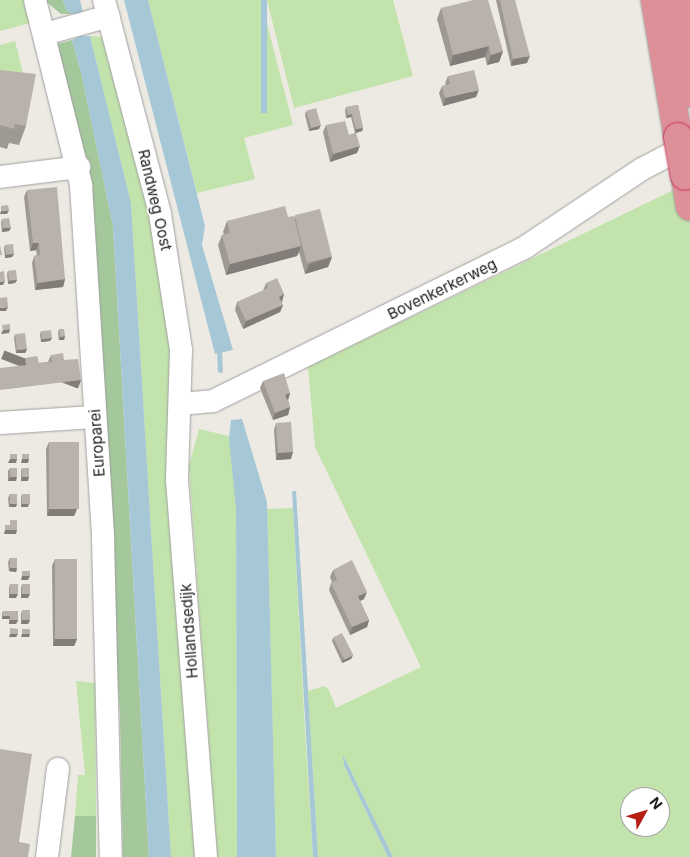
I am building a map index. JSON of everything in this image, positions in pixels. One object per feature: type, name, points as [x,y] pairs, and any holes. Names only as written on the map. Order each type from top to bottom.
[{"type":"highway","points":[[655,0],[684,141],[685,175],[690,208]]},
{"type":"highway","points":[[676,0],[690,93]]},
{"type":"street","name":"Europarei","points":[[35,0],[78,167],[106,611],[111,857]]},
{"type":"street","points":[[45,34],[106,8]]},
{"type":"street","name":"Randweg Oost","points":[[106,8],[160,214],[172,278],[181,350],[180,404]]},
{"type":"street","name":"Bovenkerkerweg","points":[[180,404],[213,401],[524,248],[684,141]]},
{"type":"street","points":[[0,177],[78,167]]},
{"type":"street","name":"Hollandsedijk","points":[[180,404],[177,480],[206,857]]},
{"type":"street","points":[[0,423],[95,417]]},
{"type":"street","points":[[47,857],[58,769]]},
{"type":"green space","points":[[0,0],[28,0],[34,22],[0,31]]},
{"type":"green space","points":[[44,0],[63,0],[66,10],[73,14],[61,14]]},
{"type":"green space","points":[[148,0],[261,0],[293,125],[244,138],[255,179],[197,193]]},
{"type":"green space","points":[[267,0],[393,0],[413,76],[294,108]]},
{"type":"green space","points":[[90,36],[104,37],[167,278],[199,857],[171,857],[131,203]]},
{"type":"green space","points":[[72,40],[81,72],[113,226],[149,857],[123,857],[120,716],[102,426],[57,44]]},
{"type":"green space","points":[[15,41],[26,85],[0,81],[0,45]]},
{"type":"green space","points":[[690,182],[690,857],[393,857],[344,757],[344,765],[388,857],[318,857],[308,691],[324,686],[329,690],[336,708],[421,667],[315,447],[308,367]]},
{"type":"green space","points":[[199,429],[229,436],[233,456],[236,509],[237,857],[217,857],[189,466]]},
{"type":"green space","points":[[293,508],[313,857],[276,857],[267,509]]},
{"type":"green space","points":[[76,681],[95,683],[96,816],[75,816],[78,775],[85,775]]},
{"type":"green space","points":[[75,816],[96,816],[96,857],[71,857]]},
{"type":"water","points":[[63,0],[80,0],[83,13],[73,14],[66,10]]},
{"type":"water","points":[[124,0],[148,0],[205,226],[202,245],[233,350],[215,354]]},
{"type":"water","points":[[261,0],[267,0],[267,113],[261,113]]},
{"type":"water","points":[[80,36],[90,36],[131,203],[171,857],[149,857],[113,226],[81,72],[72,40]]},
{"type":"water","points":[[242,419],[267,502],[276,857],[237,857],[236,509],[229,439],[231,420]]},
{"type":"water","points":[[292,491],[296,491],[318,857],[313,857]]},
{"type":"water","points":[[343,755],[393,857],[388,857],[344,765]]},
{"type":"building","points":[[473,0],[488,0],[503,51],[491,55],[489,46],[453,55],[441,8]]},
{"type":"building","points":[[500,0],[515,0],[530,56],[513,59]]},
{"type":"building","points":[[0,70],[36,74],[26,126],[15,124],[14,129],[0,125]]},
{"type":"building","points":[[474,70],[479,90],[445,98],[442,86],[450,84],[448,76]]},
{"type":"building","points":[[358,105],[363,128],[356,129],[352,114],[348,115],[346,107]]},
{"type":"building","points":[[316,108],[321,125],[311,128],[306,111]]},
{"type":"building","points":[[345,121],[349,135],[356,133],[360,146],[333,154],[326,125]]},
{"type":"building","points":[[57,187],[65,279],[38,283],[34,256],[40,255],[39,243],[33,243],[27,190]]},
{"type":"building","points":[[8,205],[9,210],[1,211],[1,206]]},
{"type":"building","points":[[285,206],[288,217],[294,216],[301,246],[230,264],[222,235],[230,233],[227,221]]},
{"type":"building","points":[[320,209],[332,257],[307,263],[295,215]]},
{"type":"building","points":[[9,218],[11,228],[3,228],[2,219]]},
{"type":"building","points":[[13,244],[14,254],[6,255],[5,245]]},
{"type":"building","points":[[16,270],[17,280],[9,281],[8,271]]},
{"type":"building","points":[[4,271],[5,281],[0,282],[0,272]]},
{"type":"building","points":[[277,278],[284,294],[279,297],[283,305],[246,321],[237,302],[268,288],[266,283]]},
{"type":"building","points":[[7,297],[8,307],[0,308],[0,298]]},
{"type":"building","points":[[10,324],[10,329],[3,330],[2,325]]},
{"type":"building","points":[[59,329],[64,329],[65,336],[60,337]]},
{"type":"building","points":[[51,330],[52,338],[42,339],[41,331]]},
{"type":"building","points":[[25,333],[27,349],[17,350],[15,334]]},
{"type":"building","points":[[63,353],[64,360],[78,359],[81,380],[0,390],[0,368],[26,365],[25,358],[37,356],[39,363],[52,362],[51,355]]},
{"type":"building","points":[[284,373],[290,393],[285,395],[290,407],[275,413],[263,381]]},
{"type":"building","points":[[291,422],[293,452],[278,453],[276,423]]},
{"type":"building","points":[[49,442],[79,442],[79,509],[49,509]]},
{"type":"building","points":[[10,454],[17,454],[17,459],[10,459]]},
{"type":"building","points":[[22,454],[29,454],[29,459],[22,459]]},
{"type":"building","points":[[10,468],[17,468],[17,477],[10,477]]},
{"type":"building","points":[[22,468],[29,468],[29,477],[22,477]]},
{"type":"building","points":[[10,494],[17,494],[17,504],[10,504]]},
{"type":"building","points":[[22,494],[30,494],[30,504],[22,504]]},
{"type":"building","points":[[10,520],[17,520],[17,530],[5,530],[5,525],[10,525]]},
{"type":"building","points":[[10,558],[17,558],[17,568],[10,568]]},
{"type":"building","points":[[55,559],[77,559],[77,639],[55,639]]},
{"type":"building","points":[[352,560],[367,592],[358,596],[369,620],[352,627],[331,583],[337,580],[333,570]]},
{"type":"building","points":[[22,571],[30,571],[30,576],[22,576]]},
{"type":"building","points":[[10,584],[18,584],[18,594],[10,594]]},
{"type":"building","points":[[22,584],[30,584],[30,594],[22,594]]},
{"type":"building","points":[[22,610],[30,610],[30,620],[22,620]]},
{"type":"building","points":[[3,611],[18,611],[18,620],[10,620],[10,616],[3,616]]},
{"type":"building","points":[[10,628],[18,629],[18,634],[10,634]]},
{"type":"building","points":[[22,629],[30,629],[30,634],[22,634]]},
{"type":"building","points":[[342,633],[353,655],[344,660],[333,638]]},
{"type":"building","points":[[0,749],[32,754],[19,842],[30,844],[28,857],[0,857]]},
{"type":"waterway","points":[[219,347],[220,370]]}]
